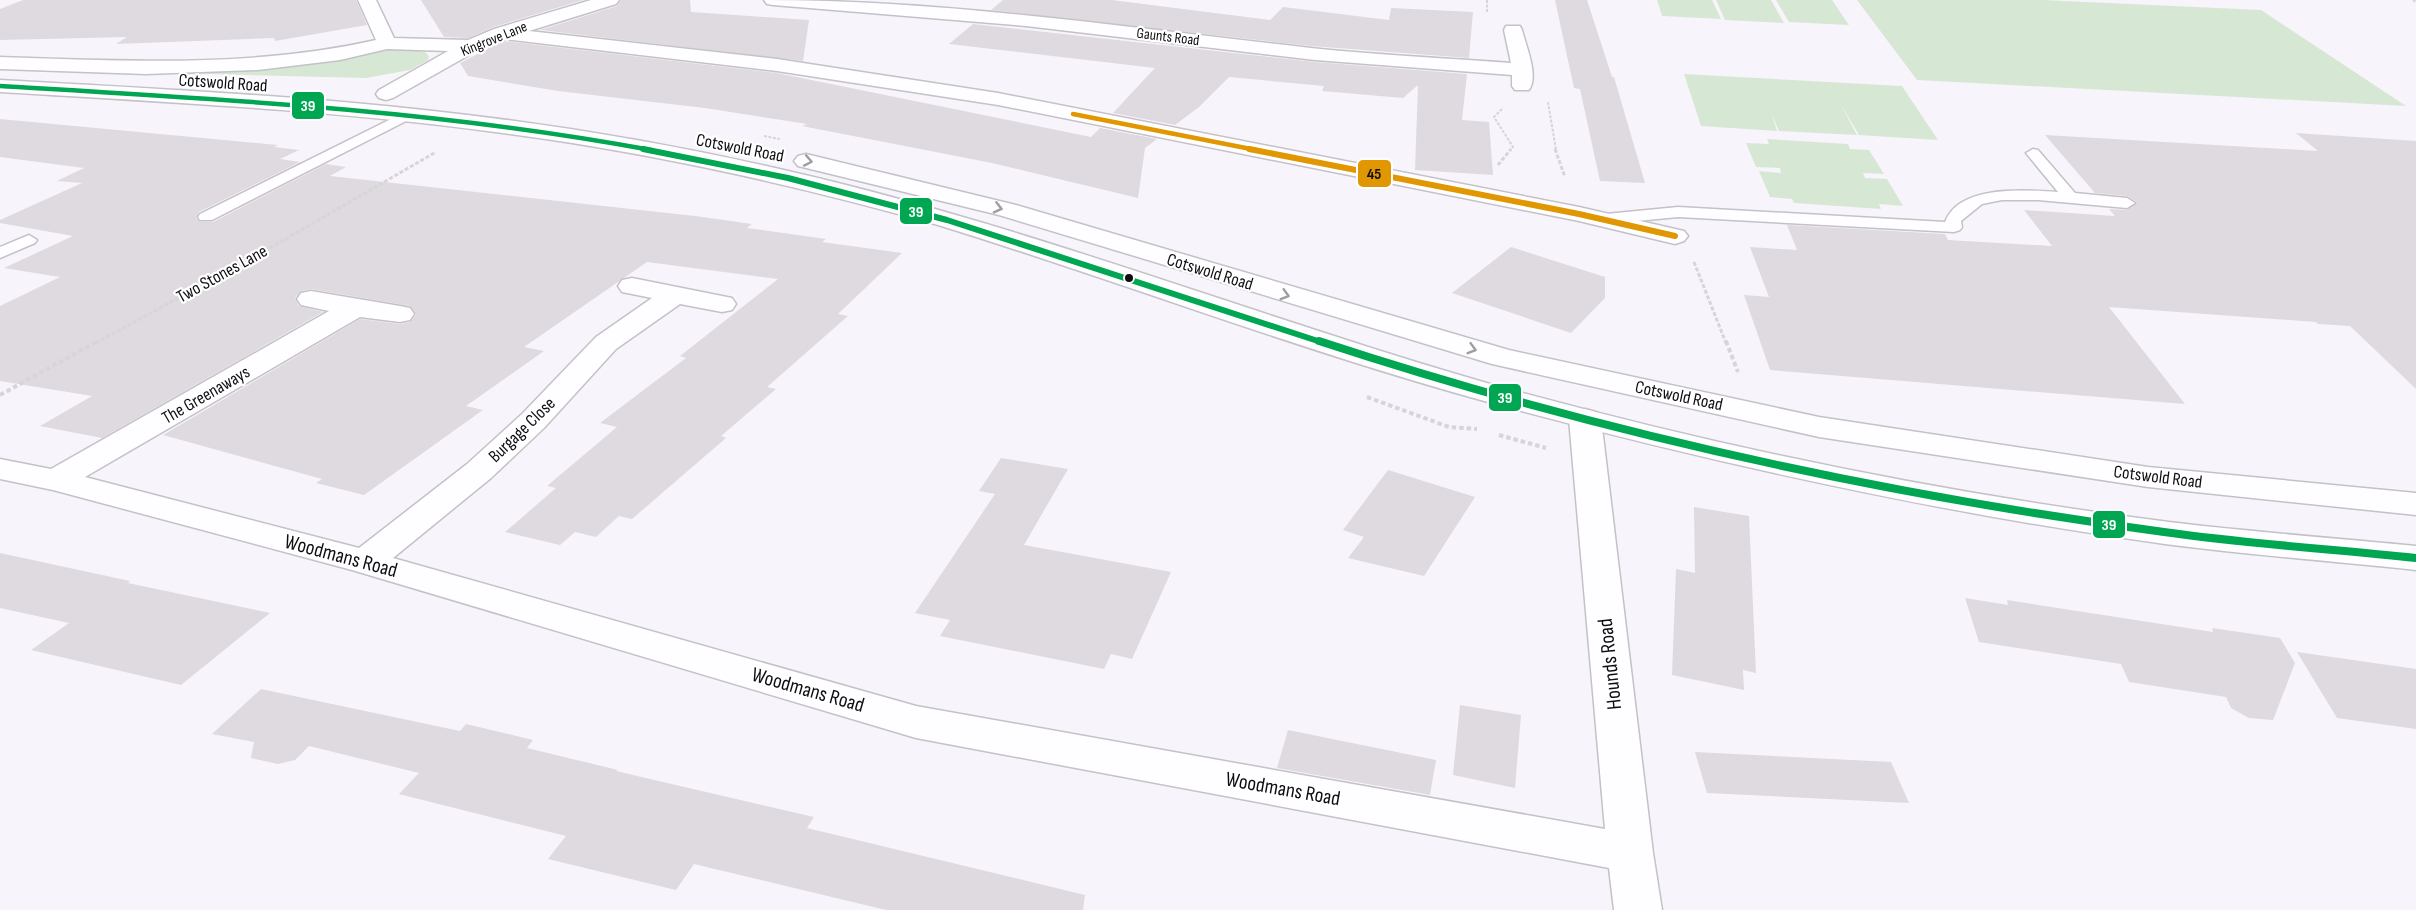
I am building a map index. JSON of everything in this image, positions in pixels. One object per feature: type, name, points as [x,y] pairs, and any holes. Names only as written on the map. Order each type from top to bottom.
[{"type":"street","points":[[367,0],[387,43]]},
{"type":"street","name":"Kingrove Lane","points":[[386,94],[471,46],[501,33],[610,0]]},
{"type":"street","name":"Gaunts Road","points":[[774,0],[1026,21],[1522,78]]},
{"type":"street","points":[[1513,30],[1522,78]]},
{"type":"street","points":[[501,33],[777,65],[998,99],[1606,219],[1675,236]]},
{"type":"street","name":"Cotswold Road","points":[[0,63],[146,68],[258,64],[340,54],[387,43],[471,46]]},
{"type":"street","name":"Cotswold Road","points":[[0,72],[199,80],[386,94],[552,112],[824,164],[1007,210],[1503,358],[1818,427],[2148,477],[2416,504]]},
{"type":"street","name":"Cotswold Road","points":[[0,86],[333,108],[497,125],[624,146],[793,179],[943,219],[1416,372],[1585,419],[1855,480],[2138,529],[2416,558]]},
{"type":"street","points":[[632,286],[722,304]]},
{"type":"street","name":"Burgage Close","points":[[365,562],[486,464],[533,422],[606,343],[675,295]]},
{"type":"street","points":[[311,299],[400,314]]},
{"type":"street","name":"The Greenaways","points":[[56,480],[355,308]]},
{"type":"street","name":"Hounds Road","points":[[1503,358],[1576,392],[1585,419],[1630,853],[1638,910]]},
{"type":"street","name":"Woodmans Road","points":[[0,469],[56,480],[365,562],[916,722],[1630,853]]},
{"type":"lane","points":[[206,217],[407,115]]},
{"type":"lane","points":[[2033,153],[2072,199]]},
{"type":"lane","points":[[1606,219],[1678,212],[1954,227],[1953,220],[1965,208],[1986,198],[2072,199],[2127,203]]},
{"type":"lane","points":[[0,253],[29,240]]},
{"type":"path","points":[[1500,198],[1495,179],[1499,161],[1513,147],[1494,117],[1522,78],[1547,94],[1556,152],[1579,214]]},
{"type":"path","name":"Two Stones Lane","points":[[0,394],[284,240],[442,148]]},
{"type":"path","points":[[1675,236],[1687,245],[1742,382]]},
{"type":"path","points":[[1360,394],[1449,427],[1475,428],[1487,432]]},
{"type":"path","points":[[1498,435],[1589,460]]},
{"type":"green space","points":[[1657,0],[1712,0],[1721,19],[1662,16]]},
{"type":"green space","points":[[1716,0],[1771,0],[1784,23],[1725,20]]},
{"type":"green space","points":[[1776,0],[1832,0],[1849,25],[1789,22]]},
{"type":"green space","points":[[1857,0],[2043,0],[2261,10],[2406,106],[1917,80]]},
{"type":"green space","points":[[404,49],[425,52],[429,56],[428,60],[410,70],[366,78],[169,73]]},
{"type":"green space","points":[[1684,74],[1902,86],[1938,140],[1859,135],[1840,103],[1857,135],[1779,131],[1772,115],[1777,131],[1701,126]]},
{"type":"green space","points":[[1767,139],[1848,144],[1850,149],[1869,150],[1884,174],[1863,173],[1865,178],[1887,179],[1903,206],[1879,204],[1881,209],[1794,203],[1792,199],[1770,197],[1759,171],[1781,173],[1780,168],[1756,167],[1746,143],[1769,144]]},
{"type":"building","points":[[23,0],[356,0],[367,25],[275,41],[274,38],[116,44],[127,37],[0,40],[0,9]]},
{"type":"building","points":[[421,0],[583,0],[493,27],[468,38],[444,37]]},
{"type":"building","points":[[621,0],[690,0],[691,12],[809,20],[803,61],[540,30],[617,6]]},
{"type":"building","points":[[1003,0],[1112,0],[1270,20],[1283,7],[1389,20],[1391,8],[1473,12],[1469,58],[1311,46],[991,10]]},
{"type":"building","points":[[1555,0],[1587,0],[1612,77],[1614,77],[1645,183],[1600,181],[1580,89],[1574,88]]},
{"type":"building","points":[[973,24],[1315,62],[1467,74],[1462,120],[1489,122],[1493,175],[1415,170],[1418,85],[1403,98],[1322,91],[1324,86],[1229,77],[1199,107],[1175,125],[1113,113],[1155,68],[949,44]]},
{"type":"building","points":[[503,41],[777,73],[1091,137],[1100,128],[1157,139],[1145,148],[1138,198],[992,163],[802,126],[807,124],[705,108],[558,91],[468,76],[460,63]]},
{"type":"building","points":[[0,119],[278,145],[274,147],[299,150],[280,159],[300,162],[199,212],[196,218],[200,222],[213,222],[326,164],[346,167],[330,176],[695,216],[752,224],[747,228],[826,239],[822,242],[902,253],[838,314],[848,316],[767,387],[776,389],[721,436],[726,438],[632,519],[619,516],[596,537],[575,532],[560,545],[505,532],[556,488],[547,486],[617,427],[600,423],[686,358],[680,356],[778,279],[647,262],[524,347],[544,351],[466,406],[483,410],[364,495],[316,483],[322,479],[163,435],[360,319],[400,324],[410,322],[416,315],[410,306],[311,289],[301,291],[295,298],[299,306],[323,312],[102,438],[40,426],[92,396],[0,381],[0,306],[60,277],[4,268],[73,236],[0,223],[0,220],[82,183],[57,181],[84,168],[0,157]]},
{"type":"building","points":[[2296,133],[2416,141],[2416,389],[2350,326],[2109,307],[2185,404],[1770,370],[1744,295],[1769,297],[1750,247],[1797,250],[1787,225],[1945,234],[1948,240],[2052,246],[2024,210],[2115,216],[2109,209],[2127,210],[2137,202],[2127,196],[2095,193],[2045,135],[2318,151]]},
{"type":"building","points":[[1511,247],[1605,277],[1605,298],[1571,333],[1452,293]]},
{"type":"building","points":[[1001,458],[1068,469],[1024,545],[1171,572],[1132,659],[1111,654],[1104,669],[940,636],[950,620],[915,613],[995,494],[979,491]]},
{"type":"building","points":[[1388,470],[1475,497],[1424,576],[1348,558],[1364,537],[1343,530]]},
{"type":"building","points":[[1694,507],[1749,516],[1756,673],[1743,670],[1744,690],[1672,675],[1676,569],[1695,573]]},
{"type":"building","points":[[0,553],[270,613],[181,685],[31,650],[69,623],[0,608]]},
{"type":"building","points":[[1965,598],[2008,605],[2007,600],[2213,632],[2212,628],[2280,638],[2295,663],[2273,720],[2249,718],[2231,708],[2226,697],[2129,682],[2121,664],[1979,642]]},
{"type":"building","points":[[2297,652],[2416,669],[2416,729],[2337,718]]},
{"type":"building","points":[[261,689],[460,731],[466,724],[533,740],[527,748],[814,817],[807,828],[1085,895],[1083,910],[886,910],[694,864],[676,890],[548,859],[566,836],[399,794],[419,773],[309,746],[295,760],[278,764],[251,758],[254,742],[212,734]]},
{"type":"building","points":[[1460,705],[1521,715],[1515,788],[1453,775]]},
{"type":"building","points":[[1288,730],[1436,760],[1430,795],[1277,768]]},
{"type":"building","points":[[1695,752],[1891,762],[1909,803],[1707,793]]},
{"type":"transit line","name":"39","points":[[0,86],[248,101],[433,117],[532,130],[679,155],[788,178],[947,220],[1417,372],[1594,421],[1683,442],[1862,481],[2042,514],[2167,533],[2416,558]]},
{"type":"transit line","name":"45","points":[[1073,114],[1579,214],[1675,236]]}]
